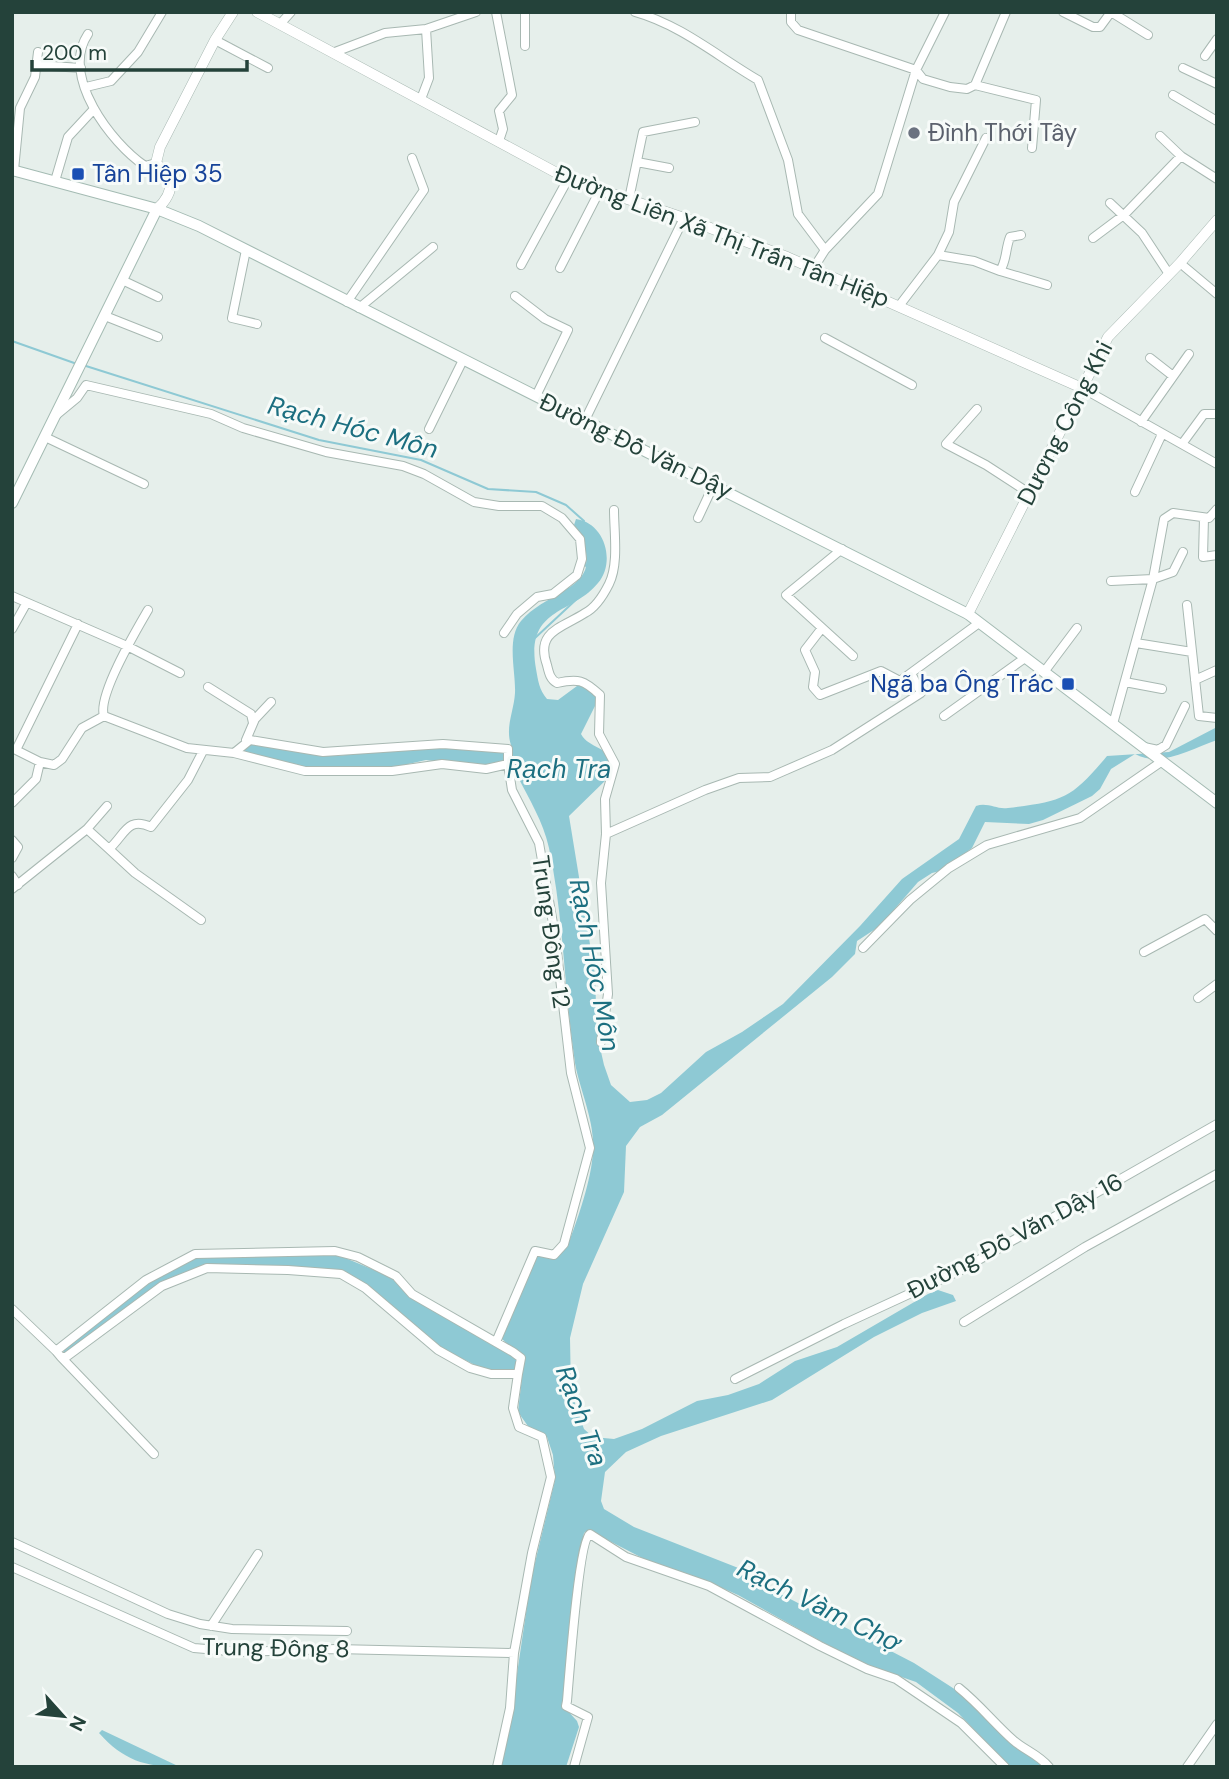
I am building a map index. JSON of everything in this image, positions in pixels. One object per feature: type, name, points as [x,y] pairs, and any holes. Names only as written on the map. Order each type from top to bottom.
[{"type":"main road","name":"Đường Đỗ Văn Dậy","points":[[13,170],[157,209],[246,250],[968,614],[1217,803]]},
{"type":"main road","points":[[12,503],[157,209]]},
{"type":"street","points":[[86,87],[111,81],[138,52],[162,12]]},
{"type":"street","points":[[156,163],[160,147],[215,40],[233,12]]},
{"type":"street","name":"Đường Liên Xã Thị Trấn Tân Hiệp","points":[[257,12],[568,179],[684,218],[813,269],[1082,388]]},
{"type":"street","points":[[281,23],[291,12]]},
{"type":"street","points":[[496,12],[512,95],[499,111],[502,128],[499,141]]},
{"type":"street","points":[[525,12],[525,46]]},
{"type":"street","points":[[635,12],[673,25],[724,61],[758,80],[788,160],[798,214],[825,250]]},
{"type":"street","points":[[791,12],[791,22],[798,30],[916,70],[923,79],[950,88],[967,89],[975,85],[1036,100],[1032,148]]},
{"type":"street","points":[[813,269],[825,250],[878,194],[916,70],[946,12]]},
{"type":"street","points":[[975,85],[1006,12]]},
{"type":"street","points":[[1063,12],[1093,27],[1100,27],[1111,12],[1148,35]]},
{"type":"street","points":[[335,52],[385,33],[425,29],[470,13]]},
{"type":"street","points":[[421,99],[429,78],[425,29]]},
{"type":"street","points":[[88,34],[79,60],[94,109],[125,153],[145,166],[156,163]]},
{"type":"street","points":[[1205,56],[1217,39]]},
{"type":"street","points":[[215,40],[268,68]]},
{"type":"street","points":[[13,170],[20,108],[35,78],[38,52]]},
{"type":"street","points":[[37,65],[81,68]]},
{"type":"street","points":[[1184,68],[1217,84]]},
{"type":"street","points":[[1173,95],[1217,121]]},
{"type":"street","points":[[55,181],[68,137],[94,109]]},
{"type":"street","points":[[629,199],[643,132],[695,122]]},
{"type":"street","points":[[1160,136],[1181,156],[1217,178]]},
{"type":"street","points":[[899,306],[905,293],[938,255],[949,232],[954,202],[986,138]]},
{"type":"street","points":[[1093,238],[1125,214],[1181,156]]},
{"type":"street","points":[[347,302],[424,190],[412,158]]},
{"type":"street","points":[[637,162],[669,168]]},
{"type":"street","points":[[156,163],[171,178],[165,202],[157,209]]},
{"type":"street","points":[[521,265],[568,179]]},
{"type":"street","points":[[559,268],[600,190]]},
{"type":"street","points":[[1110,203],[1125,214],[1142,233],[1169,274]]},
{"type":"street","points":[[585,420],[684,218]]},
{"type":"street","name":"Dương Công Khi","points":[[968,614],[1108,337],[1181,263],[1217,220]]},
{"type":"street","points":[[1000,271],[1006,261],[1006,247],[1010,237],[1021,235]]},
{"type":"street","points":[[359,308],[433,247]]},
{"type":"street","points":[[246,250],[232,318],[257,324]]},
{"type":"street","points":[[938,255],[974,261],[1047,285]]},
{"type":"street","points":[[1181,263],[1217,294]]},
{"type":"street","points":[[122,280],[158,297]]},
{"type":"street","points":[[515,296],[545,319],[568,330],[536,396]]},
{"type":"street","points":[[105,316],[158,337]]},
{"type":"street","points":[[825,338],[912,385]]},
{"type":"street","points":[[1141,422],[1189,354]]},
{"type":"street","points":[[1150,358],[1173,376]]},
{"type":"street","points":[[429,429],[463,360]]},
{"type":"street","points":[[54,417],[77,398],[86,385],[211,414],[243,428],[326,452],[403,466],[424,474],[474,502],[499,506],[542,506],[571,527],[580,539],[582,559],[577,575],[553,594],[537,597],[517,614],[504,633]]},
{"type":"street","points":[[1082,388],[1217,464]]},
{"type":"street","points":[[977,409],[946,444],[986,465],[1029,493]]},
{"type":"street","points":[[1182,444],[1204,414],[1217,414]]},
{"type":"street","points":[[1135,492],[1162,434]]},
{"type":"street","points":[[45,437],[144,484]]},
{"type":"street","points":[[698,518],[714,484]]},
{"type":"street","points":[[601,1042],[608,994],[601,883],[606,834],[605,799],[615,765],[599,734],[600,695],[582,680],[557,683],[552,680],[542,652],[544,642],[550,634],[588,612],[608,587],[613,562],[614,510]]},
{"type":"street","points":[[1113,724],[1153,579],[1164,519],[1173,513],[1204,518],[1216,516]]},
{"type":"street","points":[[1204,518],[1203,557],[1217,555]]},
{"type":"street","points":[[842,549],[786,595],[853,656]]},
{"type":"street","points":[[1111,581],[1153,579],[1173,572],[1183,552]]},
{"type":"street","points":[[12,596],[128,646],[180,673]]},
{"type":"street","points":[[12,629],[26,604]]},
{"type":"street","points":[[1187,605],[1199,716],[1217,718]]},
{"type":"street","points":[[104,716],[102,708],[128,646],[148,610]]},
{"type":"street","points":[[822,628],[805,650],[815,672],[813,687],[820,695],[881,671],[898,681],[979,622]]},
{"type":"street","points":[[78,624],[14,750],[40,762],[54,765],[62,760],[82,728],[104,716],[203,751],[234,753],[305,771],[392,771],[442,764],[486,769],[508,764],[508,749],[487,746],[443,744],[316,752],[246,740]]},
{"type":"street","points":[[1044,672],[1077,628]]},
{"type":"street","points":[[1136,642],[1192,652]]},
{"type":"street","points":[[944,716],[1025,658]]},
{"type":"street","points":[[1195,680],[1217,670]]},
{"type":"street","points":[[606,834],[705,790],[739,778],[770,777],[832,750],[921,693],[911,673]]},
{"type":"street","points":[[1125,682],[1162,690]]},
{"type":"street","points":[[208,687],[251,714],[253,723]]},
{"type":"street","points":[[234,753],[246,740],[253,723],[271,702]]},
{"type":"street","points":[[1142,747],[1158,750],[1166,745],[1185,706]]},
{"type":"street","points":[[109,849],[133,823],[140,822],[151,827],[188,780],[203,751]]},
{"type":"street","points":[[863,948],[910,900],[959,862],[987,845],[1009,836],[1080,818],[1160,761]]},
{"type":"street","points":[[12,803],[36,779],[40,762]]},
{"type":"street","name":"Trung Đông 12","points":[[496,1342],[535,1251],[554,1255],[564,1244],[590,1148],[571,1073],[553,922],[539,843],[512,790],[508,764]]},
{"type":"street","points":[[12,876],[15,887],[86,830],[107,806]]},
{"type":"street","points":[[86,830],[135,873],[201,920]]},
{"type":"street","points":[[12,841],[18,847],[12,858]]},
{"type":"street","points":[[1144,952],[1205,919],[1217,931]]},
{"type":"street","points":[[1198,998],[1217,984]]},
{"type":"street","name":"Đường Đỗ Văn Dậy 16","points":[[736,1379],[855,1318],[961,1270],[1217,1124]]},
{"type":"street","points":[[964,1322],[1085,1247],[1217,1174]]},
{"type":"street","points":[[59,1354],[146,1280],[195,1254],[335,1251],[358,1257],[396,1276],[412,1294],[521,1358],[513,1408],[519,1427],[542,1437],[551,1477],[531,1553],[514,1653],[510,1708],[497,1767]]},
{"type":"street","points":[[59,1354],[98,1336],[162,1286],[207,1268],[288,1270],[341,1274],[365,1288],[438,1350],[470,1368],[491,1374],[518,1374]]},
{"type":"street","points":[[12,1309],[154,1454]]},
{"type":"street","points":[[574,1767],[588,1717],[566,1706],[566,1701],[584,1541],[590,1534],[626,1557],[709,1586],[820,1646],[904,1683],[961,1723],[1005,1767]]},
{"type":"street","points":[[12,1542],[168,1614],[211,1626],[346,1630]]},
{"type":"street","points":[[211,1626],[258,1554]]},
{"type":"street","name":"Trung Đông 8","points":[[12,1567],[194,1648],[242,1652],[336,1648],[514,1653]]},
{"type":"street","points":[[959,1688],[1011,1738],[1037,1754],[1049,1767]]},
{"type":"street","points":[[1187,1767],[1217,1724]]},
{"type":"water","name":"Rạch Tra","points":[[576,519],[586,522],[600,535],[607,555],[606,565],[598,583],[544,623],[537,634],[534,649],[536,669],[547,699],[558,700],[577,686],[587,686],[599,698],[581,734],[585,740],[607,753],[610,758],[610,776],[569,816],[595,975],[597,1034],[611,1085],[630,1102],[647,1100],[661,1093],[706,1052],[783,1004],[902,879],[959,839],[976,806],[1004,808],[1054,800],[1075,790],[1107,756],[1135,754],[1111,769],[1100,789],[1092,796],[1043,820],[1029,824],[985,822],[972,848],[944,870],[932,873],[918,882],[880,926],[857,941],[855,954],[832,977],[662,1115],[640,1127],[626,1146],[624,1192],[583,1284],[570,1338],[571,1392],[584,1429],[593,1437],[614,1439],[642,1429],[697,1401],[728,1395],[759,1384],[795,1361],[837,1347],[928,1294],[938,1290],[953,1295],[956,1301],[922,1313],[874,1337],[772,1400],[661,1436],[626,1452],[605,1472],[601,1501],[604,1509],[634,1527],[746,1571],[769,1588],[914,1663],[956,1690],[1044,1767],[1010,1767],[958,1713],[916,1682],[858,1662],[738,1595],[702,1579],[654,1564],[588,1530],[584,1533],[574,1586],[567,1710],[579,1727],[566,1767],[498,1767],[513,1701],[531,1579],[555,1480],[553,1455],[547,1437],[530,1429],[518,1412],[524,1359],[502,1339],[537,1255],[557,1258],[567,1247],[587,1187],[593,1151],[590,1117],[575,1063],[558,901],[549,848],[539,819],[516,771],[509,738],[515,693],[513,646],[516,628],[534,609],[574,584],[583,575],[587,562],[584,546],[574,525]]},
{"type":"water","points":[[1217,727],[1217,740],[1176,756],[1155,759],[1135,754],[1169,752]]},
{"type":"water","points":[[246,744],[336,756],[443,745],[501,750],[506,753],[507,762],[490,769],[426,760],[395,767],[307,769],[244,754],[241,750]]},
{"type":"water","points":[[338,1255],[391,1277],[407,1295],[511,1353],[519,1360],[515,1370],[492,1372],[439,1347],[349,1275],[288,1267],[185,1273],[66,1354],[63,1353],[65,1346],[146,1281],[198,1256]]},
{"type":"water","points":[[102,1730],[180,1767],[145,1763],[126,1756],[99,1733]]},
{"type":"waterway","name":"Rạch Hóc Môn","points":[[12,341],[77,364]]},
{"type":"waterway","name":"Rạch Hóc Môn","points":[[86,366],[319,440],[421,460],[488,489],[536,492],[566,505],[584,521]]},
{"type":"waterway","name":"Rạch Hóc Môn","points":[[585,544],[586,566]]},
{"type":"waterway","name":"Rạch Hóc Môn","points":[[535,638],[580,596]]},
{"type":"place","name":"Đình Thới Tây","points":[[914,133]]},
{"type":"place","name":"Tân Hiệp 35","points":[[78,174]]},
{"type":"place","name":"Ngã ba Ông Trác","points":[[1068,684]]},
{"type":"water label","name":"Rạch Vàm Chợ","points":[[819,1605]]}]
